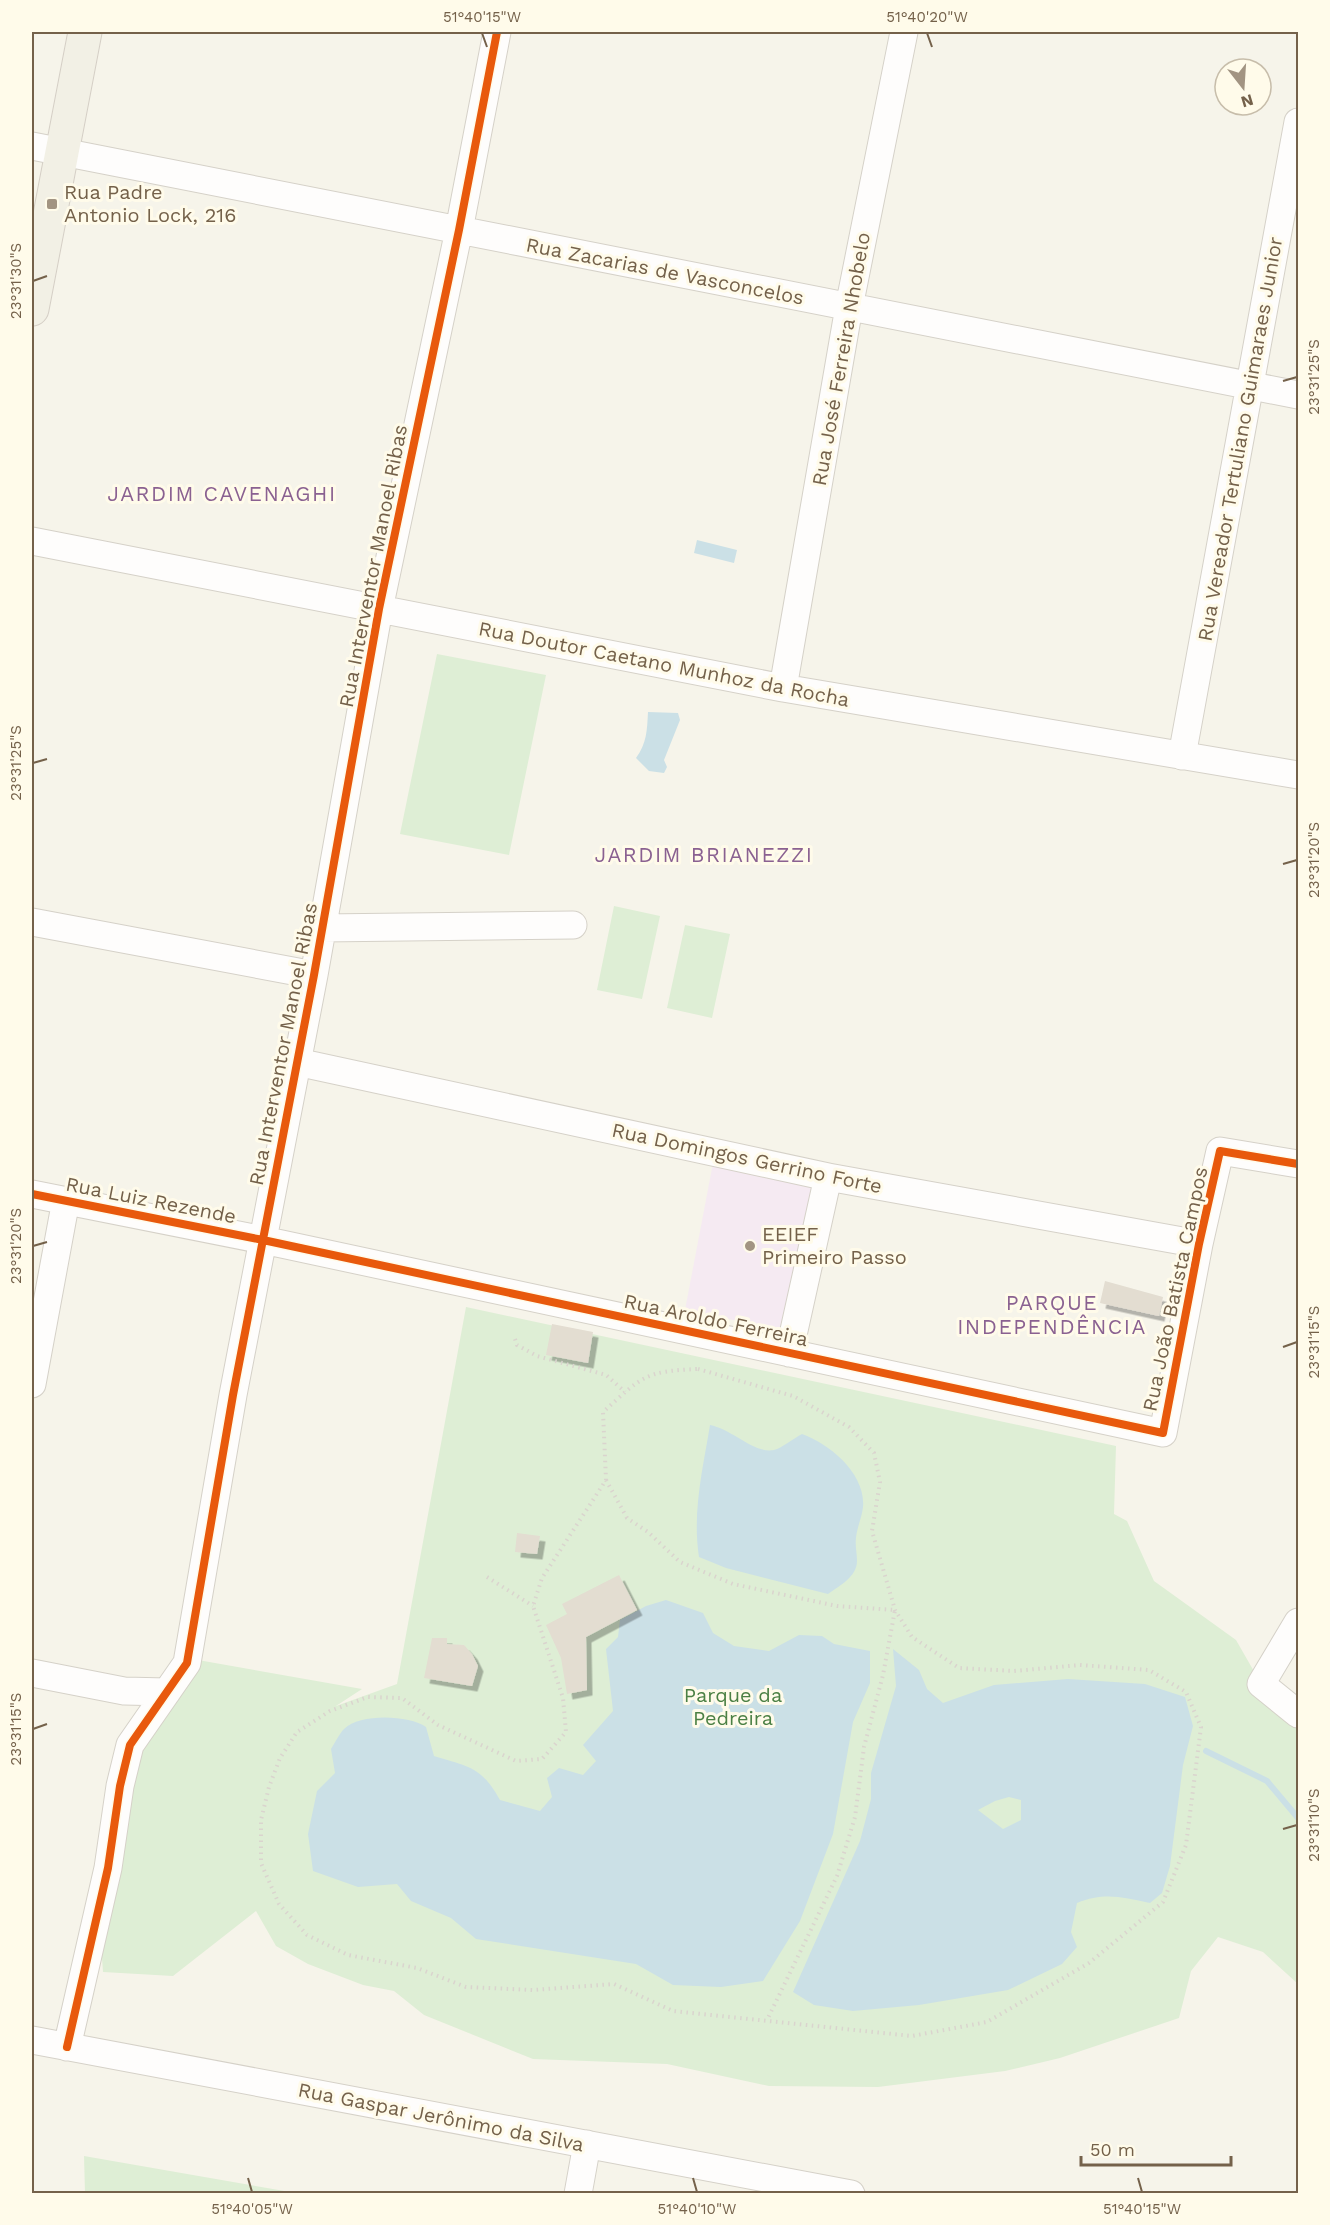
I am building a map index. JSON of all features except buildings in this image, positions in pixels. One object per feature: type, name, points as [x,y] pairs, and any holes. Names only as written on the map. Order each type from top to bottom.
[{"type":"main road","points":[[32,309],[47,149],[85,32]]},
{"type":"street","name":"Rua Interventor Manoel Ribas","points":[[67,2047],[108,1868],[120,1786],[130,1745],[187,1663],[233,1395],[314,975],[379,609],[459,230],[497,32]]},
{"type":"street","name":"Rua José Ferreira Nhobelo","points":[[783,688],[849,307],[904,32]]},
{"type":"street","name":"Rua Vereador Tertuliano Guimaraes Junior","points":[[1182,756],[1299,122]]},
{"type":"street","name":"Rua Zacarias de Vasconcelos","points":[[47,149],[1299,395]]},
{"type":"street","name":"Rua Doutor Caetano Munhoz da Rocha","points":[[32,541],[783,688],[1299,775]]},
{"type":"street","points":[[32,922],[314,975]]},
{"type":"street","points":[[322,928],[573,925]]},
{"type":"street","name":"Rua Domingos Gerrino Forte","points":[[297,1062],[828,1177],[1199,1244]]},
{"type":"street","name":"Rua João Batista Campos","points":[[1163,1433],[1199,1244],[1220,1151],[1299,1164]]},
{"type":"street","points":[[789,1353],[828,1177]]},
{"type":"street","name":"Rua Luiz Rezende","points":[[32,1194],[263,1240]]},
{"type":"street","points":[[32,1384],[66,1200]]},
{"type":"street","name":"Rua Aroldo Ferreira","points":[[263,1240],[1163,1433]]},
{"type":"street","points":[[1299,1622],[1261,1684],[1299,1714]]},
{"type":"street","points":[[32,1673],[124,1691],[167,1692]]},
{"type":"street","name":"Rua Gaspar Jerônimo da Silva","points":[[32,2040],[851,2193]]},
{"type":"street","points":[[578,2193],[587,2144]]},
{"type":"path","points":[[515,1339],[517,1345],[537,1356],[606,1375],[626,1392]]},
{"type":"path","points":[[487,1577],[533,1606],[553,1660],[563,1698],[566,1732],[542,1759],[516,1761],[438,1725],[402,1698],[369,1697],[330,1711],[297,1732],[280,1758],[269,1786],[261,1820],[261,1863],[279,1904],[307,1935],[348,1955],[417,1968],[466,1987],[533,1990],[615,1984],[673,2011],[912,2036],[987,2022],[1089,1963],[1163,1902],[1186,1845],[1202,1727],[1186,1692],[1149,1670],[1080,1665],[1014,1671],[959,1668],[912,1637],[896,1610],[872,1532],[880,1482],[874,1453],[849,1427],[794,1396],[698,1369],[666,1370],[645,1376],[603,1412],[606,1480],[627,1518],[648,1532],[680,1562],[733,1584],[837,1606],[896,1610]]},
{"type":"path","points":[[533,1606],[542,1578],[606,1480]]},
{"type":"path","points":[[767,2020],[837,1876],[855,1817],[864,1747],[883,1675],[896,1610]]},
{"type":"shaded area","points":[[697,540],[737,550],[734,563],[694,553]]},
{"type":"shaded area","points":[[648,712],[678,713],[680,720],[664,760],[667,767],[664,773],[649,771],[636,758],[647,731]]},
{"type":"shaded area","name":"EEIEF Primeiro Passo","points":[[713,1163],[817,1182],[785,1331],[685,1310]]},
{"type":"shaded area","points":[[710,1425],[766,1450],[777,1449],[802,1434],[824,1445],[844,1462],[859,1483],[863,1507],[856,1538],[856,1567],[847,1580],[828,1594],[726,1568],[699,1557],[698,1507]]},
{"type":"shaded area","points":[[666,1600],[703,1613],[713,1633],[734,1646],[769,1651],[799,1635],[822,1636],[834,1644],[870,1651],[870,1683],[853,1722],[833,1834],[800,1921],[763,1981],[721,1987],[673,1985],[636,1964],[476,1939],[451,1918],[411,1901],[397,1884],[358,1887],[313,1871],[308,1834],[317,1791],[335,1773],[331,1749],[344,1729],[361,1720],[372,1718],[397,1718],[418,1723],[426,1727],[434,1756],[473,1769],[487,1780],[500,1800],[540,1811],[552,1797],[547,1778],[559,1768],[583,1775],[596,1761],[583,1745],[613,1711],[606,1649],[618,1637],[620,1620],[646,1606]]},
{"type":"shaded area","points":[[893,1649],[919,1670],[927,1689],[943,1703],[994,1685],[1068,1679],[1145,1684],[1185,1697],[1193,1726],[1183,1765],[1170,1866],[1162,1893],[1150,1903],[1122,1897],[1105,1897],[1077,1903],[1071,1932],[1077,1947],[1062,1964],[1008,1990],[919,2005],[853,2011],[814,2005],[793,1992],[860,1841],[871,1799],[871,1773],[896,1686]],"holes":[[[1009,1797],[1021,1800],[1021,1820],[1003,1829],[978,1810]]]},
{"type":"green space","points":[[437,654],[546,675],[509,855],[400,834]]},
{"type":"green space","points":[[614,906],[660,916],[642,999],[597,990]]},
{"type":"green space","points":[[685,925],[730,934],[712,1018],[667,1008]]},
{"type":"green space","name":"Parque da Pedreira","points":[[466,1307],[1116,1446],[1114,1514],[1127,1521],[1154,1581],[1236,1640],[1275,1708],[1298,1725],[1298,1984],[1263,1952],[1218,1937],[1191,1971],[1179,2018],[1060,2058],[1005,2071],[878,2087],[769,2086],[667,2064],[533,2059],[424,2015],[394,1991],[363,1985],[308,1964],[276,1946],[256,1911],[173,1976],[103,1972],[101,1943],[133,1759],[198,1660],[362,1689],[336,1706],[397,1684]]},
{"type":"green space","points":[[84,2156],[296,2193],[85,2193]]},
{"type":"waterway","points":[[1206,1751],[1267,1781],[1298,1818]]},
{"type":"cycle path","points":[[67,2047],[108,1868],[120,1786],[130,1745],[187,1663],[233,1395],[314,975],[379,609],[459,230],[497,32]]},
{"type":"cycle path","points":[[32,1194],[263,1240],[1163,1433],[1199,1244],[1220,1151],[1298,1164]]},
{"type":"place","name":"Rua Padre Antonio Lock, 216","points":[[52,204]]},
{"type":"place","name":"EEIEF Primeiro Passo","points":[[750,1246]]},
{"type":"district","name":"JARDIM CAVENAGHI","points":[[222,494]]},
{"type":"district","name":"JARDIM BRIANEZZI","points":[[704,855]]},
{"type":"district","name":"PARQUE INDEPENDÊNCIA","points":[[1052,1315]]}]
